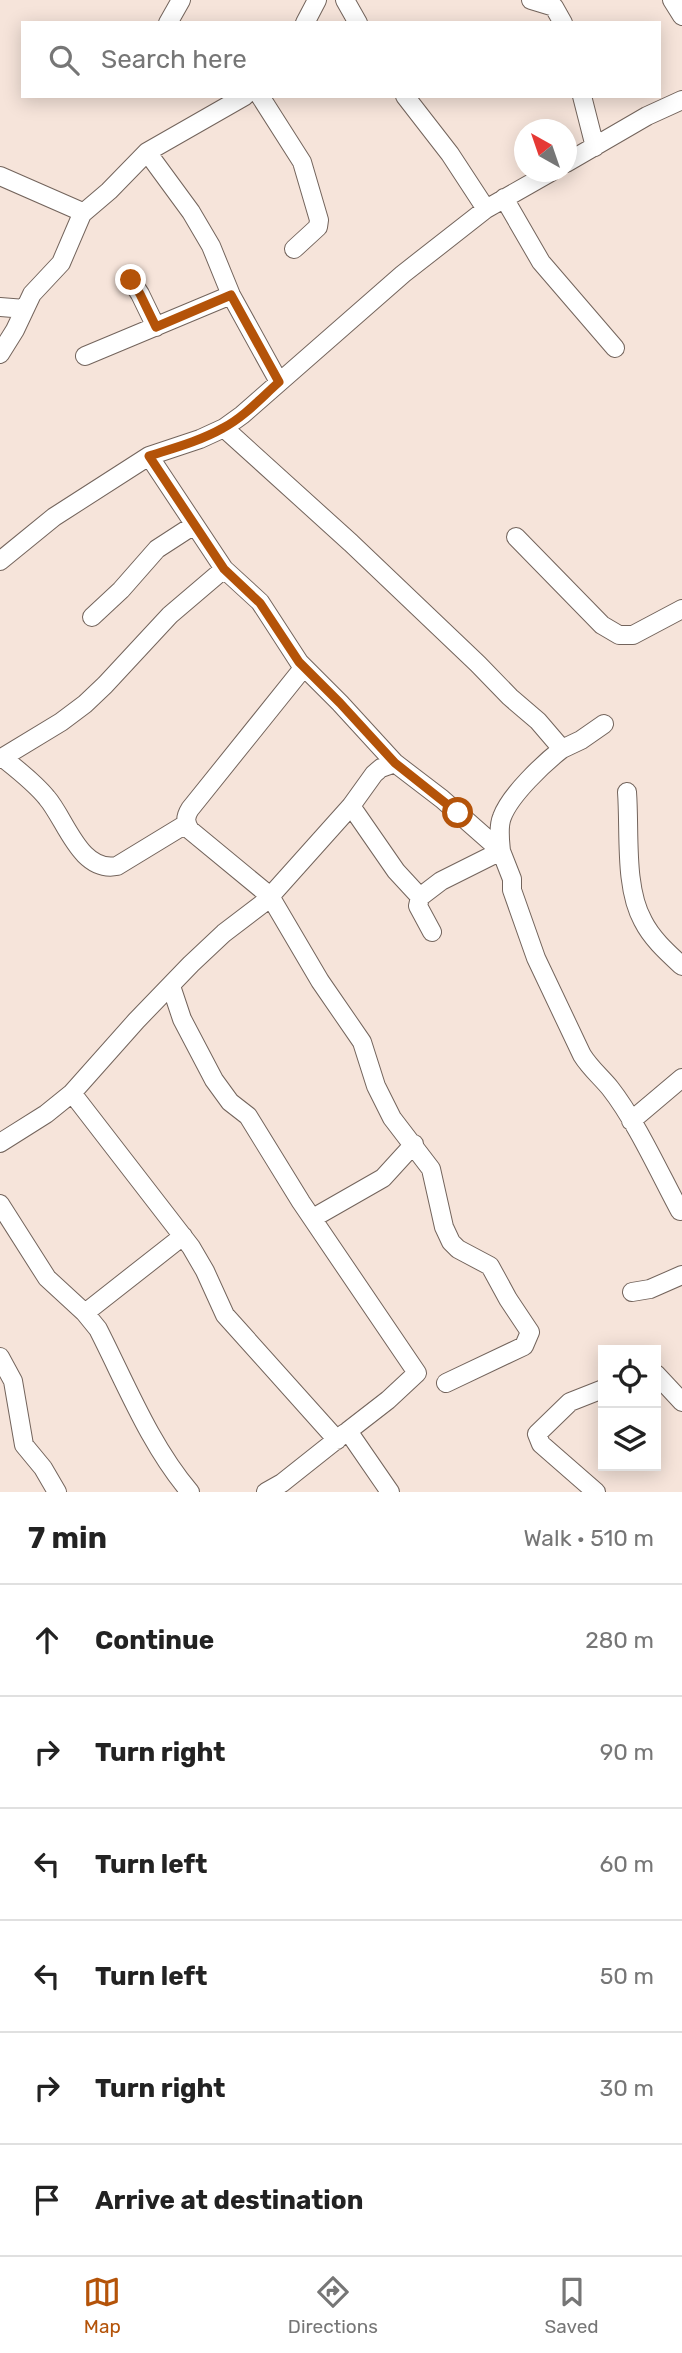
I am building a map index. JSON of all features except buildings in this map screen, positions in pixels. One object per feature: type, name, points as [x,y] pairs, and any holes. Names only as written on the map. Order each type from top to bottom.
[{"type":"street","points":[[169,21],[181,0]]},
{"type":"street","points":[[305,21],[317,0]]},
{"type":"street","points":[[345,0],[357,21]]},
{"type":"street","points":[[531,0],[554,7],[562,21]]},
{"type":"street","points":[[671,0],[682,16]]},
{"type":"street","points":[[0,354],[44,279],[61,263],[82,214],[147,152],[242,98]]},
{"type":"street","points":[[261,98],[302,162],[320,219],[318,227],[294,249]]},
{"type":"street","points":[[407,98],[445,147],[486,209]]},
{"type":"street","points":[[583,98],[595,147]]},
{"type":"street","points":[[577,157],[647,116],[682,100]]},
{"type":"street","points":[[147,152],[191,212],[211,246],[231,295],[279,382]]},
{"type":"street","points":[[0,176],[82,214]]},
{"type":"street","points":[[0,561],[54,517],[149,456],[200,439],[242,415],[403,274],[486,209],[533,182]]},
{"type":"street","points":[[504,198],[541,262],[615,348]]},
{"type":"street","points":[[131,280],[156,327]]},
{"type":"street","points":[[85,356],[231,295]]},
{"type":"street","points":[[0,307],[25,309]]},
{"type":"street","points":[[223,428],[351,543],[538,721],[562,749]]},
{"type":"street","points":[[149,456],[224,569],[260,603],[304,667],[395,763],[442,799],[501,851],[536,958],[582,1055],[610,1088],[631,1121],[680,1211]]},
{"type":"street","points":[[92,617],[121,590],[157,549],[194,525]]},
{"type":"street","points":[[516,537],[602,625],[619,635],[633,635],[682,609]]},
{"type":"street","points":[[186,824],[117,866],[101,865],[84,854],[69,836],[48,799],[26,776],[1,758],[61,722],[85,704],[170,615],[224,569]]},
{"type":"street","points":[[304,667],[190,809],[186,824],[270,896],[320,981],[362,1042],[376,1086],[392,1118],[431,1169],[444,1227],[451,1242],[458,1249],[490,1266],[530,1332],[524,1346],[446,1383]]},
{"type":"street","points":[[501,851],[500,829],[508,806],[548,760],[604,724]]},
{"type":"street","points":[[0,1143],[46,1114],[72,1093],[128,1029],[208,948],[270,896],[351,806],[374,774],[380,768],[395,763]]},
{"type":"street","points":[[627,792],[634,901],[650,932],[682,966]]},
{"type":"street","points":[[351,806],[396,871],[420,897]]},
{"type":"street","points":[[432,932],[418,905],[420,897],[441,881],[501,851]]},
{"type":"street","points":[[171,986],[182,1019],[214,1080],[230,1102],[248,1116],[273,1159],[416,1373],[388,1400],[282,1483],[266,1492]]},
{"type":"street","points":[[631,1121],[682,1078]]},
{"type":"street","points":[[72,1093],[183,1236],[205,1271],[225,1315],[343,1435],[390,1492]]},
{"type":"street","points":[[313,1218],[383,1178],[414,1144]]},
{"type":"street","points":[[0,1204],[47,1278],[85,1313],[98,1329],[164,1457],[190,1492]]},
{"type":"street","points":[[85,1313],[183,1236]]},
{"type":"street","points":[[632,1292],[650,1289],[682,1275]]},
{"type":"street","points":[[0,1357],[13,1381],[24,1445],[43,1468],[57,1492]]},
{"type":"street","points":[[661,1379],[681,1398]]},
{"type":"street","points":[[596,1492],[541,1444],[537,1434],[570,1402],[598,1391]]},
{"type":"route","points":[[131,280],[156,327],[231,295],[279,382],[223,428],[200,439],[149,456],[224,569],[260,603],[299,662],[395,763],[458,813]]}]
